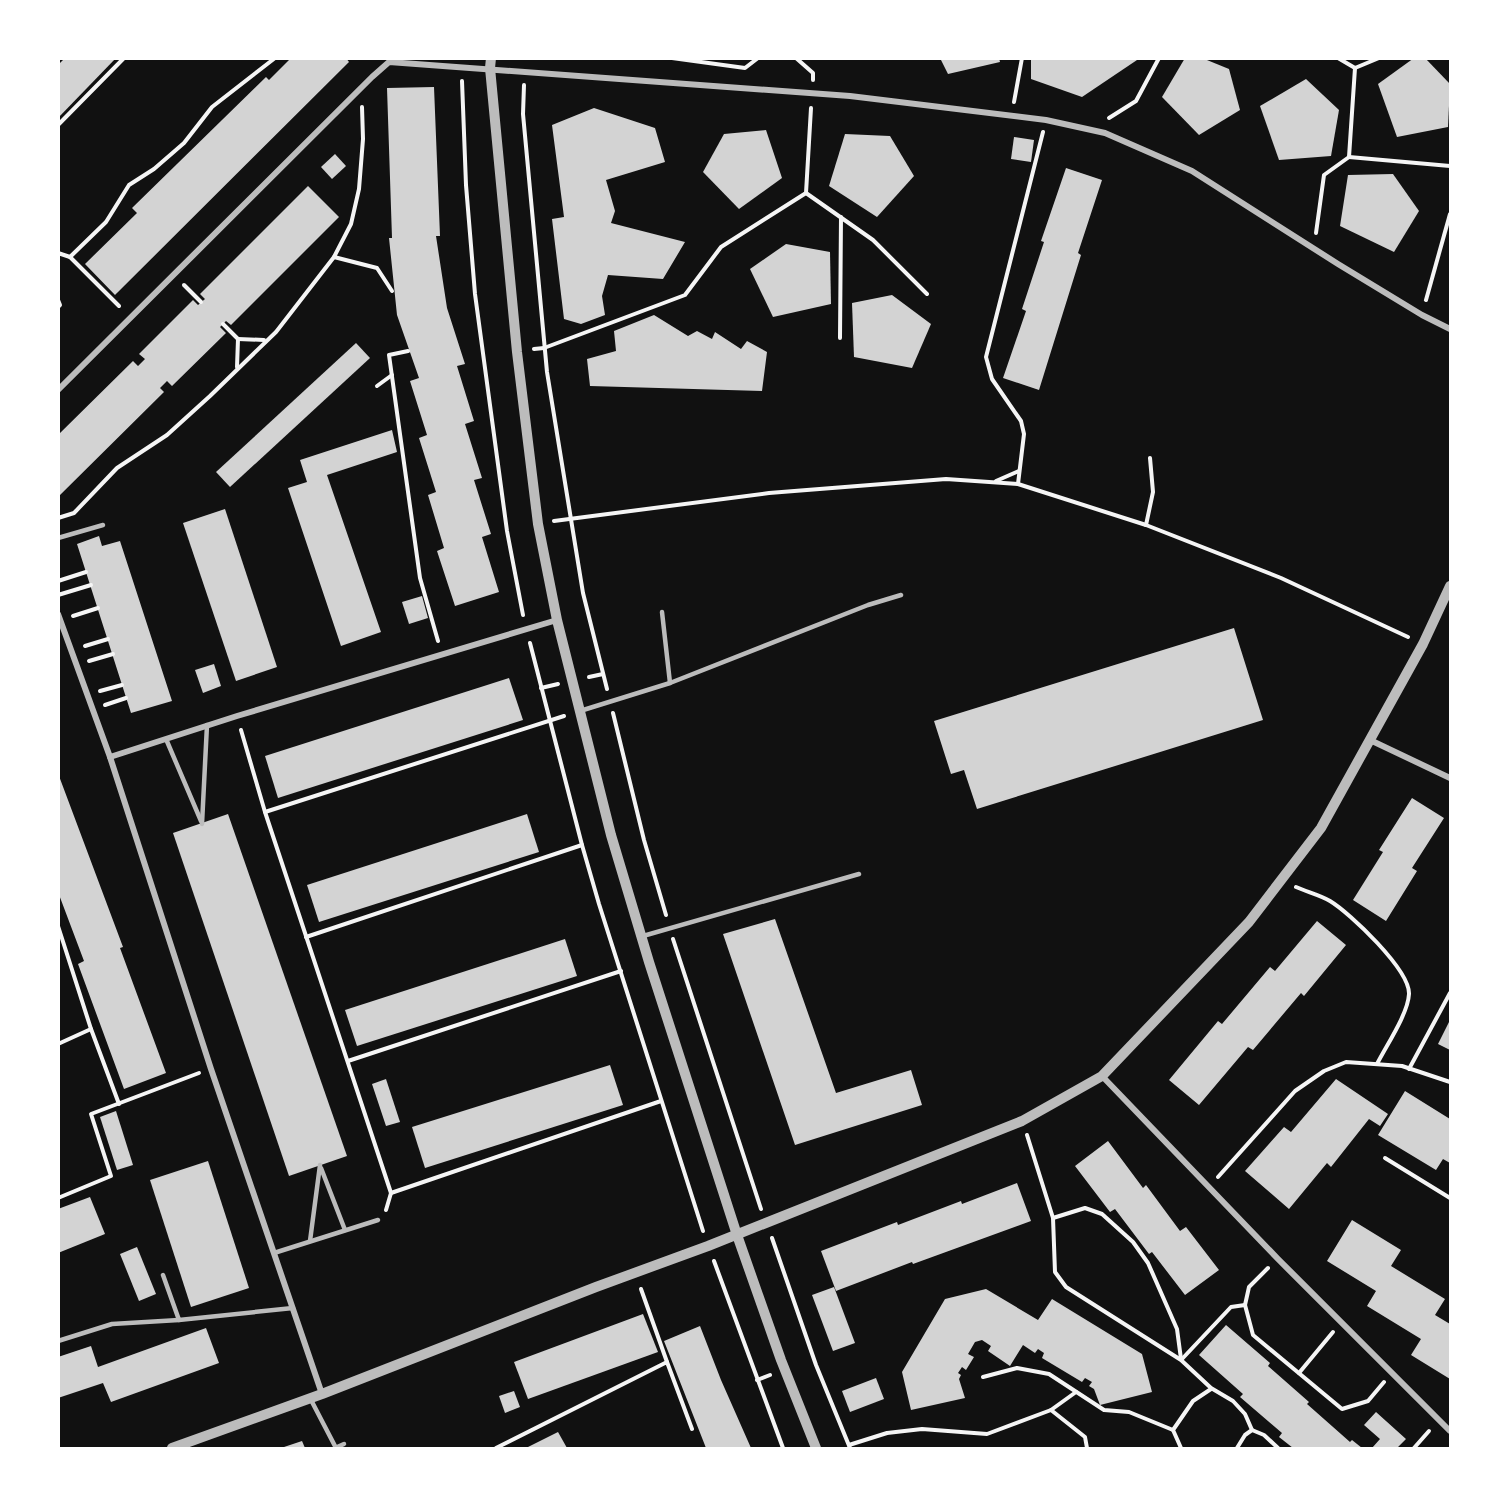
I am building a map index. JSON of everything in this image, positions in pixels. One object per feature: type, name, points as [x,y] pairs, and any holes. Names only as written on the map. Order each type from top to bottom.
[{"type":"street","points":[[58,390],[175,276],[372,76],[389,62],[490,63],[524,71],[850,96],[1046,120],[1106,133],[1192,171],[1422,315],[1450,329]]},
{"type":"street","points":[[490,63],[517,352],[537,524],[556,620],[611,835],[641,937],[737,1235],[781,1360],[816,1449]]},
{"type":"street","points":[[172,1449],[737,1235],[1022,1121],[1102,1076],[1248,922],[1321,828],[1423,644],[1450,586]]},
{"type":"street","points":[[58,614],[110,757],[211,1069],[322,1394]]},
{"type":"street","points":[[110,757],[237,716],[556,620]]},
{"type":"street","points":[[1370,740],[1450,778]]},
{"type":"street","points":[[1102,1076],[1278,1259],[1450,1431]]},
{"type":"lane","points":[[58,538],[103,525]]},
{"type":"lane","points":[[580,711],[670,683],[868,604],[901,595]]},
{"type":"lane","points":[[662,612],[670,683]]},
{"type":"lane","points":[[166,739],[202,824],[207,726]]},
{"type":"lane","points":[[641,937],[859,874]]},
{"type":"lane","points":[[310,1241],[320,1165],[345,1230]]},
{"type":"lane","points":[[274,1253],[378,1220]]},
{"type":"lane","points":[[163,1275],[179,1320]]},
{"type":"lane","points":[[58,1341],[112,1324],[179,1320],[293,1308]]},
{"type":"lane","points":[[310,1398],[336,1448],[344,1444]]},
{"type":"path","points":[[58,125],[124,58]]},
{"type":"path","points":[[70,257],[106,222],[129,185],[154,169],[184,143],[212,107],[275,58]]},
{"type":"path","points":[[672,58],[745,68],[758,58]]},
{"type":"path","points":[[796,58],[813,73],[806,193]]},
{"type":"path","points":[[1012,116],[1022,58]]},
{"type":"path","points":[[1091,130],[1136,101],[1159,58]]},
{"type":"path","points":[[1338,58],[1355,68]]},
{"type":"path","points":[[1355,68],[1379,58]]},
{"type":"path","points":[[1349,157],[1355,68]]},
{"type":"path","points":[[524,71],[523,114],[544,348],[583,593],[644,840],[670,928],[816,1365],[850,1447],[887,1433],[922,1429],[987,1434],[1051,1410],[1076,1392]]},
{"type":"path","points":[[58,518],[74,513],[117,468],[167,435],[276,332],[334,257],[351,224],[359,189],[363,139],[362,106]]},
{"type":"path","points":[[1018,484],[1024,434],[1021,421],[992,379],[986,357],[1046,120]]},
{"type":"path","points":[[1309,245],[1317,233],[1324,175],[1349,157],[1450,166]]},
{"type":"path","points":[[517,352],[544,348],[685,295],[721,247],[806,193]]},
{"type":"path","points":[[806,193],[873,240],[927,294]]},
{"type":"path","points":[[1422,315],[1450,214]]},
{"type":"path","points":[[840,338],[841,218]]},
{"type":"path","points":[[58,252],[70,257],[119,306]]},
{"type":"path","points":[[334,257],[377,268],[392,291]]},
{"type":"path","points":[[175,276],[201,302]]},
{"type":"path","points":[[58,300],[60,305],[58,307]]},
{"type":"path","points":[[223,324],[238,339],[265,340]]},
{"type":"path","points":[[237,368],[238,339]]},
{"type":"path","points":[[408,351],[389,355],[420,579],[442,654]]},
{"type":"path","points":[[377,386],[392,375]]},
{"type":"path","points":[[1146,525],[1154,492],[1150,458]]},
{"type":"path","points":[[993,482],[1020,471]]},
{"type":"path","points":[[537,524],[770,493],[946,479],[1018,484],[1146,525],[1281,578],[1423,644]]},
{"type":"path","points":[[58,581],[86,572]]},
{"type":"path","points":[[58,595],[91,585]]},
{"type":"path","points":[[78,615],[98,608]]},
{"type":"path","points":[[89,645],[108,639]]},
{"type":"path","points":[[95,660],[112,654]]},
{"type":"path","points":[[106,689],[122,685]]},
{"type":"path","points":[[114,702],[126,698]]},
{"type":"path","points":[[265,812],[580,711]]},
{"type":"path","points":[[237,716],[265,812],[391,1193],[388,1207],[378,1220]]},
{"type":"path","points":[[306,937],[582,845]]},
{"type":"path","points":[[1280,881],[1330,901],[1382,947],[1401,973],[1409,992],[1406,1008],[1377,1065]]},
{"type":"path","points":[[58,926],[91,1029],[119,1104]]},
{"type":"path","points":[[348,1061],[621,971]]},
{"type":"path","points":[[1409,1069],[1450,993]]},
{"type":"path","points":[[58,1044],[91,1029]]},
{"type":"path","points":[[1209,1187],[1295,1091],[1324,1071],[1346,1062],[1409,1069],[1450,1082]]},
{"type":"path","points":[[58,1198],[111,1176],[91,1114],[211,1069]]},
{"type":"path","points":[[391,1193],[660,1101]]},
{"type":"path","points":[[1022,1121],[1053,1218],[1055,1272],[1066,1287],[1181,1360],[1211,1388],[1233,1401],[1245,1414],[1252,1430],[1264,1436],[1278,1449]]},
{"type":"path","points":[[1385,1158],[1450,1198]]},
{"type":"path","points":[[1053,1218],[1085,1208],[1102,1214],[1133,1242],[1148,1263],[1177,1329],[1181,1360]]},
{"type":"path","points":[[1278,1259],[1249,1287],[1245,1305],[1253,1335],[1342,1409],[1368,1401],[1392,1373]]},
{"type":"path","points":[[635,1273],[692,1429]]},
{"type":"path","points":[[1181,1360],[1231,1307],[1245,1305]]},
{"type":"path","points":[[1299,1373],[1341,1323]]},
{"type":"path","points":[[496,1449],[667,1362]]},
{"type":"path","points":[[983,1377],[1017,1368],[1048,1374],[1104,1410],[1129,1412],[1173,1430],[1181,1449]]},
{"type":"path","points":[[1173,1430],[1192,1401],[1211,1388]]},
{"type":"path","points":[[1051,1410],[1085,1437],[1087,1449]]},
{"type":"path","points":[[1414,1449],[1438,1420]]},
{"type":"path","points":[[1237,1449],[1245,1435],[1252,1430]]},
{"type":"building","points":[[65,58],[116,58],[58,118],[58,65]]},
{"type":"building","points":[[291,58],[346,58],[349,62],[115,295],[85,264],[137,213],[132,208],[266,77],[269,80]]},
{"type":"building","points":[[940,58],[999,58],[1000,62],[948,74]]},
{"type":"building","points":[[1031,58],[1140,58],[1082,97],[1031,79]]},
{"type":"building","points":[[1185,58],[1202,58],[1229,69],[1240,110],[1199,135],[1162,97]]},
{"type":"building","points":[[1414,58],[1425,58],[1450,84],[1448,127],[1397,137],[1378,84]]},
{"type":"building","points":[[1306,79],[1339,110],[1331,156],[1279,160],[1260,106]]},
{"type":"building","points":[[434,87],[440,236],[436,236],[447,308],[465,364],[457,366],[474,421],[465,424],[482,478],[474,480],[491,534],[482,537],[499,592],[455,606],[437,551],[444,548],[428,495],[436,492],[419,438],[427,435],[410,381],[419,378],[397,315],[389,238],[392,238],[387,88]]},
{"type":"building","points":[[594,108],[655,128],[665,162],[606,180],[615,211],[611,223],[685,242],[663,279],[608,275],[602,296],[605,315],[581,324],[564,319],[552,219],[564,217],[552,125]]},
{"type":"building","points":[[766,130],[782,178],[739,209],[703,172],[724,134]]},
{"type":"building","points":[[845,134],[890,136],[914,176],[877,217],[829,186]]},
{"type":"building","points":[[1014,137],[1034,140],[1031,162],[1011,159]]},
{"type":"building","points":[[335,154],[346,166],[332,179],[321,167]]},
{"type":"building","points":[[1066,168],[1102,180],[1078,253],[1081,255],[1039,390],[1003,378],[1026,311],[1022,309],[1044,242],[1041,241]]},
{"type":"building","points":[[1393,174],[1419,211],[1394,252],[1340,226],[1348,175]]},
{"type":"building","points":[[308,186],[339,217],[231,325],[226,321],[220,327],[226,333],[172,386],[167,381],[160,388],[164,392],[58,497],[58,435],[133,361],[138,366],[145,359],[139,354],[193,300],[198,305],[205,299],[200,294]]},
{"type":"building","points":[[786,244],[830,252],[831,304],[773,317],[750,269]]},
{"type":"building","points":[[892,295],[931,324],[912,368],[854,357],[852,303]]},
{"type":"building","points":[[654,315],[688,336],[697,331],[712,339],[715,332],[741,349],[747,341],[767,352],[762,391],[590,386],[587,359],[616,351],[614,331]]},
{"type":"building","points":[[356,343],[370,358],[230,487],[216,472]]},
{"type":"building","points":[[392,430],[397,452],[327,475],[381,632],[341,646],[288,488],[307,482],[300,460]]},
{"type":"building","points":[[225,509],[277,667],[236,681],[183,523]]},
{"type":"building","points":[[99,536],[102,546],[120,541],[172,701],[131,713],[77,544]]},
{"type":"building","points":[[422,596],[428,618],[409,624],[402,602]]},
{"type":"building","points":[[1234,628],[1263,720],[977,809],[964,770],[951,774],[934,721]]},
{"type":"building","points":[[214,664],[221,686],[203,693],[195,670]]},
{"type":"building","points":[[509,678],[523,720],[278,798],[265,756]]},
{"type":"building","points":[[59,776],[123,947],[120,948],[166,1073],[124,1089],[78,964],[84,961],[58,892]]},
{"type":"building","points":[[1412,798],[1444,818],[1412,868],[1417,871],[1386,921],[1353,900],[1383,852],[1379,850]]},
{"type":"building","points":[[228,814],[347,1156],[289,1176],[173,833]]},
{"type":"building","points":[[527,814],[539,852],[319,922],[307,885]]},
{"type":"building","points":[[775,919],[836,1093],[911,1070],[922,1105],[795,1145],[723,934]]},
{"type":"building","points":[[1317,921],[1346,945],[1304,996],[1301,993],[1253,1050],[1248,1047],[1199,1105],[1169,1080],[1218,1021],[1222,1024],[1270,967],[1275,971]]},
{"type":"building","points":[[565,939],[577,976],[357,1046],[345,1010]]},
{"type":"building","points":[[1450,1020],[1450,1050],[1438,1044]]},
{"type":"building","points":[[610,1065],[623,1105],[425,1168],[412,1127]]},
{"type":"building","points":[[386,1079],[400,1122],[386,1126],[372,1084]]},
{"type":"building","points":[[1336,1079],[1388,1114],[1380,1126],[1369,1119],[1331,1167],[1327,1163],[1289,1209],[1245,1171],[1284,1127],[1291,1132]]},
{"type":"building","points":[[1405,1091],[1450,1119],[1450,1163],[1443,1159],[1436,1170],[1378,1135]]},
{"type":"building","points":[[116,1111],[133,1165],[117,1170],[100,1117]]},
{"type":"building","points":[[1108,1141],[1143,1188],[1146,1185],[1180,1231],[1186,1227],[1219,1270],[1185,1295],[1152,1252],[1149,1254],[1115,1209],[1110,1212],[1075,1166]]},
{"type":"building","points":[[208,1161],[249,1288],[191,1307],[150,1180]]},
{"type":"building","points":[[1017,1183],[1031,1221],[836,1291],[821,1251],[897,1222],[898,1225]]},
{"type":"building","points":[[90,1197],[105,1234],[58,1253],[58,1209]]},
{"type":"building","points":[[1352,1220],[1401,1250],[1391,1266],[1445,1299],[1435,1315],[1450,1324],[1450,1379],[1411,1355],[1421,1339],[1367,1306],[1376,1291],[1327,1261]]},
{"type":"building","points":[[137,1247],[156,1294],[139,1301],[120,1254]]},
{"type":"building","points":[[834,1287],[855,1343],[833,1351],[812,1295]]},
{"type":"building","points":[[986,1289],[1038,1320],[1052,1299],[1142,1354],[1152,1392],[1100,1405],[1094,1389],[1089,1386],[1092,1382],[1085,1378],[1082,1382],[1042,1358],[1044,1353],[1038,1349],[1035,1353],[1023,1345],[1010,1366],[988,1351],[991,1346],[982,1340],[975,1342],[968,1354],[974,1357],[966,1370],[962,1367],[958,1373],[961,1375],[959,1379],[965,1398],[911,1410],[902,1372],[945,1299]]},
{"type":"building","points":[[643,1314],[658,1352],[528,1399],[514,1362]]},
{"type":"building","points":[[1226,1325],[1270,1363],[1268,1366],[1309,1402],[1307,1404],[1350,1442],[1352,1440],[1362,1448],[1293,1448],[1279,1437],[1282,1433],[1240,1397],[1243,1394],[1199,1355]]},
{"type":"building","points":[[700,1326],[751,1448],[706,1448],[664,1341]]},
{"type":"building","points":[[206,1328],[219,1363],[111,1402],[103,1383],[58,1398],[58,1357],[91,1346],[98,1367]]},
{"type":"building","points":[[876,1378],[884,1399],[850,1412],[842,1391]]},
{"type":"building","points":[[514,1391],[520,1407],[505,1413],[499,1396]]},
{"type":"building","points":[[1376,1412],[1406,1439],[1397,1448],[1372,1448],[1380,1439],[1364,1425]]},
{"type":"building","points":[[558,1432],[567,1448],[526,1448]]},
{"type":"building","points":[[302,1441],[305,1448],[281,1448]]}]
